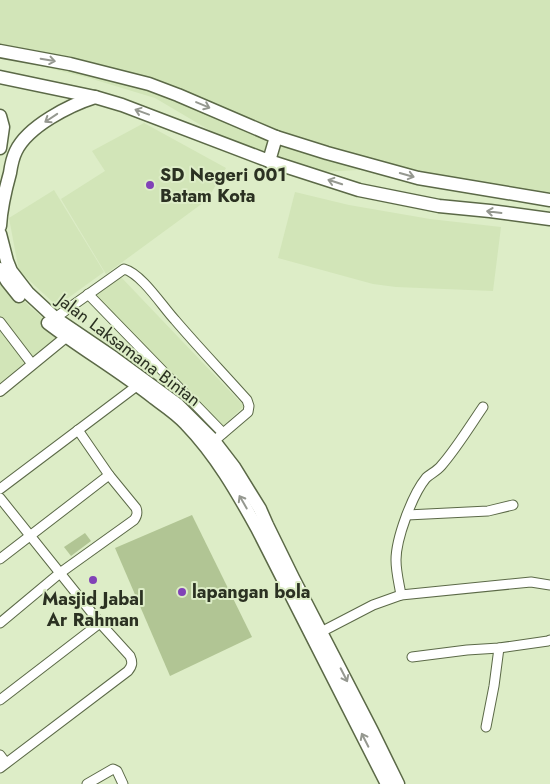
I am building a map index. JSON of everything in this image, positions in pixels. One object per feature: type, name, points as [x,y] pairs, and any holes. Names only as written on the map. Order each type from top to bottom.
[{"type":"main road","points":[[0,51],[70,64],[149,84],[276,137],[418,178],[548,200],[546,219],[439,206],[359,190],[268,162],[147,114],[95,97],[0,78]]},
{"type":"main road","points":[[0,226],[5,190],[19,145],[53,116],[67,108],[95,97]]},
{"type":"main road","points":[[0,116],[3,127],[0,148]]},
{"type":"main road","points":[[268,162],[276,137]]},
{"type":"main road","name":"Jalan Laksamana Bintan","points":[[0,234],[6,261],[28,294],[55,318],[171,399],[194,420],[219,437],[234,467],[256,502],[289,580],[387,784]]},
{"type":"main road","name":"Jalan Laksamana Bintan","points":[[0,269],[7,281],[29,306],[66,337],[138,385],[167,408],[186,424],[214,457],[289,580],[304,597],[398,784]]},
{"type":"street","points":[[55,318],[88,294],[124,269],[130,271],[143,282],[174,320],[247,400],[248,412],[219,437],[178,388],[88,294]]},
{"type":"street","points":[[0,322],[32,364]]},
{"type":"street","points":[[0,391],[66,337]]},
{"type":"street","points":[[0,489],[138,385]]},
{"type":"street","points":[[171,399],[178,388]]},
{"type":"street","points":[[401,595],[396,560],[397,549],[416,493],[427,477],[440,468],[483,407]]},
{"type":"street","points":[[0,622],[60,573],[137,517],[136,508],[109,475],[78,430]]},
{"type":"street","points":[[0,559],[109,475]]},
{"type":"street","points":[[0,498],[100,623],[130,656],[132,661],[132,666],[128,672],[3,766],[0,755]]},
{"type":"street","points":[[407,515],[488,511],[512,505]]},
{"type":"street","points":[[321,632],[373,605],[401,595],[531,582],[550,585]]},
{"type":"street","points":[[0,700],[100,623]]},
{"type":"street","points":[[412,657],[499,648],[550,640]]},
{"type":"street","points":[[486,727],[499,648]]},
{"type":"street","points":[[87,784],[113,768],[117,771],[123,784]]},
{"type":"shaded area","points":[[0,0],[550,0],[550,199],[375,169],[321,172],[216,134],[155,98],[89,78],[0,56]]},
{"type":"shaded area","name":"SD Negeri 001 Batam Kota","points":[[144,123],[226,168],[207,200],[106,274],[61,199],[105,171],[92,151]]},
{"type":"shaded area","points":[[54,190],[104,272],[57,306],[19,271],[9,218]]},
{"type":"shaded area","points":[[295,192],[349,205],[430,219],[501,227],[493,291],[396,287],[373,284],[278,258]]},
{"type":"shaded area","points":[[0,269],[29,306],[66,337],[0,391]]},
{"type":"shaded area","points":[[119,275],[244,406],[221,428],[96,296]]},
{"type":"shaded area","name":"lapangan bola","points":[[192,515],[252,637],[170,676],[115,548]]},
{"type":"shaded area","points":[[85,533],[91,541],[71,556],[64,547]]},
{"type":"place","name":"SD Negeri 001 Batam Kota","points":[[150,185]]},
{"type":"place","name":"Masjid Jabal Ar Rahman","points":[[93,580]]},
{"type":"place","name":"lapangan bola","points":[[182,592]]}]
